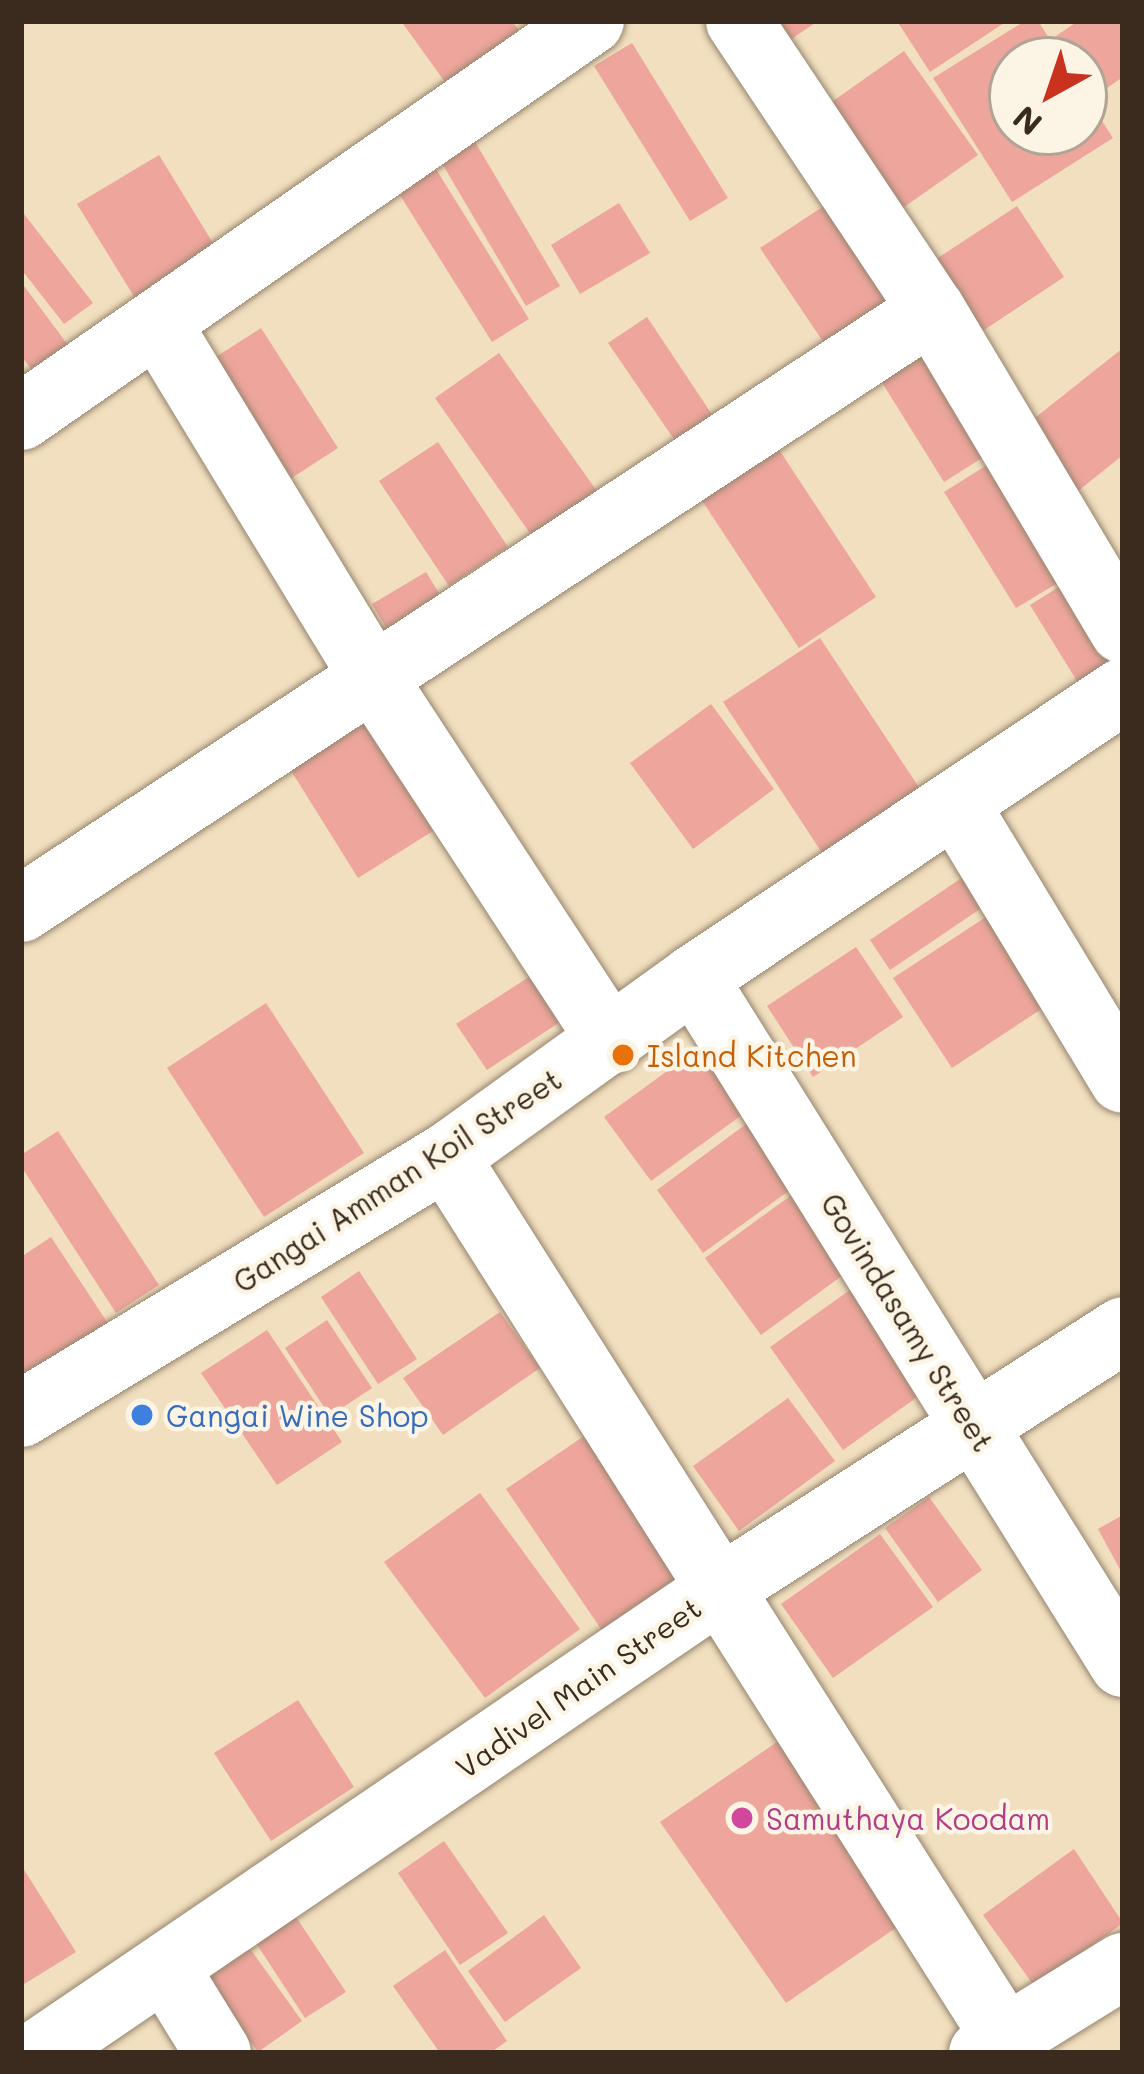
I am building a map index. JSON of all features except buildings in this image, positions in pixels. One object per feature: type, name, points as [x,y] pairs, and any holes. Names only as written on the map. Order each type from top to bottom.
[{"type":"street","points":[[21,417],[160,327],[591,21]]},
{"type":"street","points":[[739,21],[932,310],[1123,630]]},
{"type":"street","points":[[21,909],[376,682],[932,310]]},
{"type":"street","points":[[160,327],[376,682],[611,1040]]},
{"type":"street","name":"Gangai Amman Koil Street","points":[[21,1414],[446,1156],[694,978],[1123,691]]},
{"type":"street","points":[[957,806],[1123,1080]]},
{"type":"street","name":"Govindasamy Street","points":[[694,978],[1123,1664]]},
{"type":"street","points":[[446,1156],[720,1589],[993,2046],[1123,1966]]},
{"type":"street","name":"Vadivel Main Street","points":[[38,2053],[167,1970],[720,1589],[971,1423],[1123,1330]]},
{"type":"street","points":[[167,1970],[218,2053]]},
{"type":"place","name":"Island Kitchen","points":[[623,1055]]},
{"type":"place","name":"Gangai Wine Shop","points":[[142,1415]]},
{"type":"place","name":"Samuthaya Koodam","points":[[742,1818]]}]
